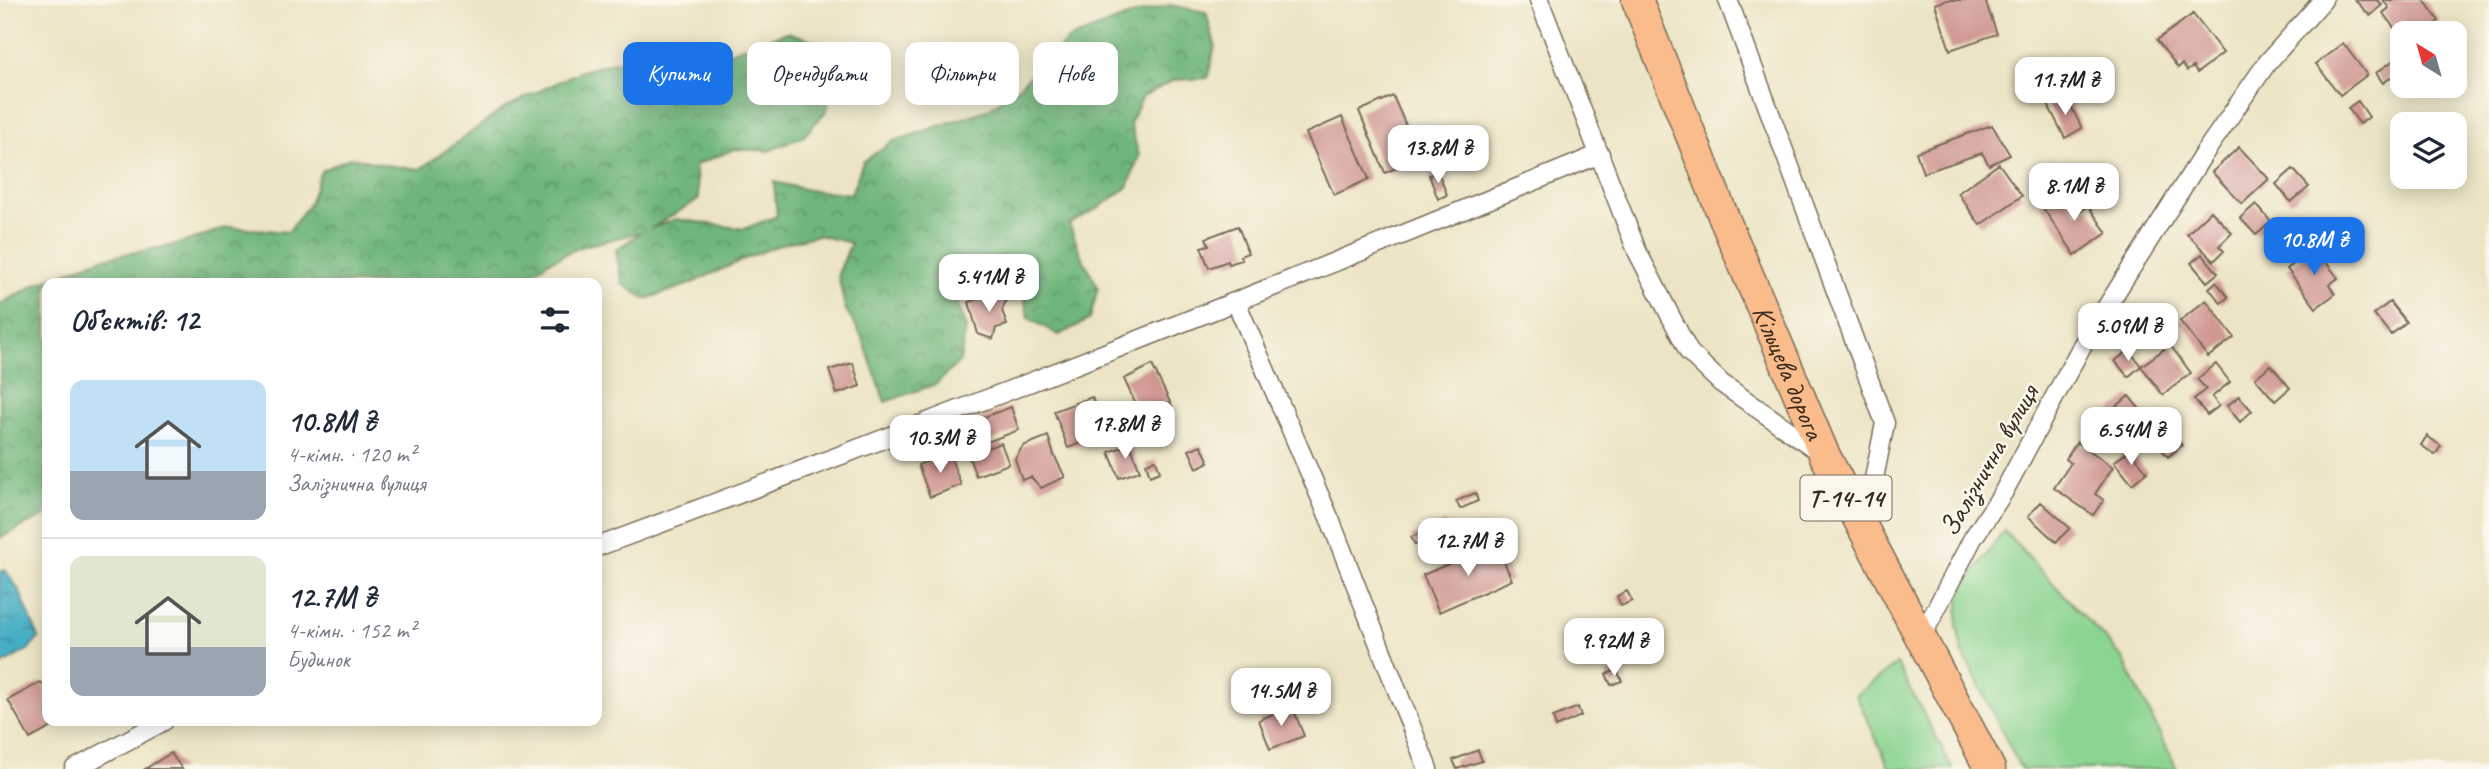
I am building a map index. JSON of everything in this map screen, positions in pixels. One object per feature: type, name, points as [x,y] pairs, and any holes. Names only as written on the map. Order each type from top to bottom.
[{"type":"highway","name":"Кільцева дорога","points":[[1637,0],[1724,218],[1824,454],[1990,769]]},
{"type":"street","points":[[1539,0],[1637,251],[1689,352],[1721,383],[1824,454]]},
{"type":"street","points":[[1728,0],[1885,423],[1863,532]]},
{"type":"street","name":"Залізнична вулиця","points":[[1920,640],[1973,538],[2003,493],[2082,344],[2203,155],[2267,63],[2323,0]]},
{"type":"street","points":[[602,545],[808,469],[1306,275],[1600,154]]},
{"type":"street","points":[[1236,302],[1331,522],[1428,769]]},
{"type":"street","points":[[74,769],[155,726]]},
{"type":"green space","points":[[1170,5],[1206,12],[1215,45],[1208,78],[1174,80],[1143,96],[1130,123],[1139,156],[1128,187],[1069,224],[1098,287],[1090,319],[1059,335],[1029,318],[1021,285],[1004,256],[971,264],[954,295],[966,328],[960,361],[936,384],[885,402],[862,337],[845,308],[838,274],[851,243],[818,235],[785,243],[687,285],[646,299],[622,284],[616,250],[641,232],[580,247],[548,262],[525,278],[52,278],[103,258],[175,245],[229,227],[288,232],[309,204],[321,171],[351,157],[420,169],[506,107],[581,71],[614,62],[623,61],[623,105],[733,105],[733,51],[747,46],[747,105],[828,105],[827,110],[804,136],[769,151],[735,149],[695,165],[699,199],[650,229],[676,219],[744,229],[777,216],[774,182],[808,190],[851,194],[863,162],[892,142],[994,105],[1019,105],[1019,86],[1033,73],[1033,105],[1118,105],[1118,42],[1066,42],[1135,14]]},
{"type":"green space","points":[[787,32],[819,42],[758,42]]},
{"type":"green space","points":[[42,282],[42,517],[0,538],[0,304]]},
{"type":"green space","points":[[2004,531],[2122,657],[2177,769],[2021,769],[1962,651],[1957,626],[1960,596],[1975,570]]},
{"type":"green space","points":[[1897,664],[1953,769],[1890,769],[1856,695]]},
{"type":"water","points":[[5,570],[19,590],[39,638],[29,649],[0,666],[0,572]]},
{"type":"building","points":[[1947,0],[1985,0],[1997,34],[1950,50],[1935,4]]},
{"type":"building","points":[[2355,0],[2377,0],[2382,5],[2370,16]]},
{"type":"building","points":[[2383,0],[2424,0],[2439,21],[2390,22],[2383,13],[2389,8]]},
{"type":"building","points":[[2193,14],[2223,53],[2197,73],[2193,67],[2187,71],[2182,64],[2178,68],[2157,40]]},
{"type":"building","points":[[2343,43],[2367,75],[2340,95],[2316,64]]},
{"type":"building","points":[[2390,63],[2390,78],[2383,83],[2376,73]]},
{"type":"building","points":[[1393,96],[1420,158],[1385,173],[1359,111]]},
{"type":"building","points":[[2066,96],[2082,128],[2065,138],[2048,105]]},
{"type":"building","points":[[2358,101],[2369,117],[2360,124],[2348,108]]},
{"type":"building","points":[[1342,117],[1369,179],[1334,195],[1306,133]]},
{"type":"building","points":[[1992,125],[2010,155],[1989,165],[1982,153],[1923,173],[1916,152]]},
{"type":"building","points":[[2239,147],[2269,179],[2242,204],[2212,172]]},
{"type":"building","points":[[1999,164],[2022,196],[1980,225],[1958,193]]},
{"type":"building","points":[[2293,169],[2309,187],[2291,202],[2276,184]]},
{"type":"building","points":[[1438,172],[1447,195],[1438,199],[1429,175]]},
{"type":"building","points":[[2061,191],[2077,214],[2088,206],[2107,233],[2075,255],[2041,205]]},
{"type":"building","points":[[2256,204],[2271,222],[2256,235],[2240,218]]},
{"type":"building","points":[[2211,211],[2232,233],[2219,246],[2224,251],[2214,261],[2187,234]]},
{"type":"building","points":[[1238,226],[1248,253],[1240,256],[1242,260],[1229,264],[1228,261],[1209,268],[1201,247],[1209,245],[1206,238]]},
{"type":"building","points":[[2315,248],[2338,278],[2329,285],[2335,294],[2316,308],[2287,269]]},
{"type":"building","points":[[2202,254],[2218,273],[2207,282],[2191,263]]},
{"type":"building","points":[[2216,282],[2228,297],[2221,303],[2209,288]]},
{"type":"building","points":[[992,293],[1007,298],[1002,310],[1007,325],[996,328],[993,339],[978,334],[969,302]]},
{"type":"building","points":[[2206,300],[2234,337],[2208,357],[2180,321]]},
{"type":"building","points":[[2390,302],[2406,322],[2391,335],[2374,314]]},
{"type":"building","points":[[2170,345],[2191,373],[2163,395],[2141,366]]},
{"type":"building","points":[[2129,350],[2141,366],[2128,377],[2115,361]]},
{"type":"building","points":[[853,363],[860,386],[837,394],[829,370]]},
{"type":"building","points":[[2216,364],[2230,382],[2212,397],[2219,406],[2207,415],[2194,399],[2206,389],[2197,379]]},
{"type":"building","points":[[1152,365],[1172,406],[1143,420],[1124,379]]},
{"type":"building","points":[[2271,365],[2290,388],[2275,401],[2255,378]]},
{"type":"building","points":[[2129,396],[2147,418],[2120,440],[2102,418]]},
{"type":"building","points":[[2239,396],[2252,411],[2240,422],[2227,406]]},
{"type":"building","points":[[1092,397],[1105,434],[1068,448],[1054,411]]},
{"type":"building","points":[[1011,407],[1019,430],[966,450],[957,427]]},
{"type":"building","points":[[2172,432],[2182,445],[2168,457],[2157,444]]},
{"type":"building","points":[[1048,436],[1065,477],[1041,488],[1031,477],[1022,480],[1015,459],[1023,446]]},
{"type":"building","points":[[2427,436],[2441,446],[2435,455],[2421,445]]},
{"type":"building","points":[[2077,442],[2113,467],[2095,494],[2104,500],[2093,515],[2054,488],[2071,463],[2066,459]]},
{"type":"building","points":[[1001,443],[1009,464],[976,476],[968,455]]},
{"type":"building","points":[[1130,444],[1140,471],[1119,478],[1109,452]]},
{"type":"building","points":[[1201,445],[1209,462],[1197,468],[1189,450]]},
{"type":"building","points":[[2130,450],[2147,472],[2132,484],[2114,462]]},
{"type":"building","points":[[949,453],[961,485],[930,497],[918,465]]},
{"type":"building","points":[[1156,460],[1160,472],[1150,476],[1146,463]]},
{"type":"building","points":[[1475,493],[1478,501],[1460,509],[1456,501]]},
{"type":"building","points":[[2041,502],[2070,528],[2056,542],[2028,516]]},
{"type":"building","points":[[1446,522],[1449,530],[1415,545],[1411,537]]},
{"type":"building","points":[[1496,543],[1512,580],[1439,612],[1423,575]]},
{"type":"building","points":[[1627,591],[1632,601],[1621,606],[1617,596]]},
{"type":"building","points":[[1617,670],[1622,681],[1611,685],[1606,674]]},
{"type":"building","points":[[41,682],[42,726],[54,726],[30,739],[8,700]]},
{"type":"building","points":[[1292,706],[1304,736],[1270,749],[1259,720]]},
{"type":"building","points":[[1578,707],[1581,716],[1556,727],[1553,717]]},
{"type":"building","points":[[1478,750],[1482,761],[1457,769],[1453,760]]},
{"type":"building","points":[[171,753],[182,769],[145,769]]}]
